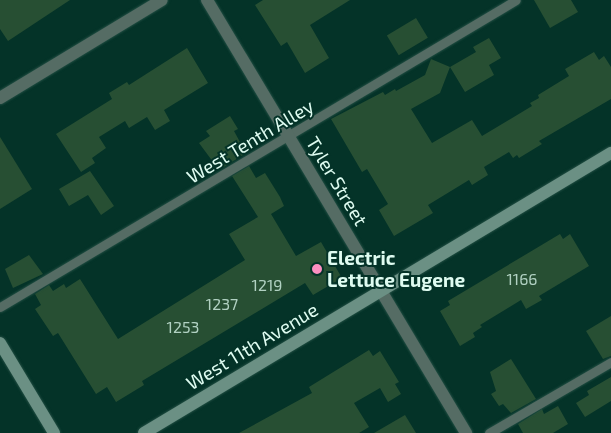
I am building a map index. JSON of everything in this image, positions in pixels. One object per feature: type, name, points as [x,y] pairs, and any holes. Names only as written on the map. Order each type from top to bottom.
[{"type":"main road","name":"West 11th Avenue","points":[[144,433],[611,153]]},
{"type":"main road","points":[[0,344],[54,433]]},
{"type":"street","points":[[0,98],[162,0]]},
{"type":"street","name":"Tyler Street","points":[[207,0],[466,433]]},
{"type":"lane","name":"West Tenth Alley","points":[[0,307],[289,138],[516,0]]},
{"type":"lane","points":[[489,433],[611,362]]},
{"type":"building","points":[[0,0],[70,0],[8,41],[0,29]]},
{"type":"building","points":[[263,0],[350,0],[310,25],[329,58],[305,73],[287,42],[281,46],[255,5]]},
{"type":"building","points":[[534,0],[571,0],[578,12],[550,28]]},
{"type":"building","points":[[416,18],[428,38],[399,55],[387,36]]},
{"type":"building","points":[[489,38],[501,58],[489,65],[494,75],[465,92],[450,67],[476,52],[473,47]]},
{"type":"building","points":[[187,48],[208,83],[164,110],[170,121],[155,130],[147,117],[129,128],[125,121],[99,137],[106,148],[92,158],[95,163],[81,172],[56,134],[112,99],[109,93],[127,82],[129,85]]},
{"type":"building","points":[[594,52],[599,60],[604,56],[611,67],[611,99],[539,141],[542,144],[519,158],[517,155],[513,158],[509,152],[484,167],[488,175],[472,185],[469,180],[428,205],[433,213],[394,236],[379,210],[388,204],[367,169],[362,172],[331,119],[383,92],[385,95],[395,89],[396,91],[425,75],[431,59],[450,67],[440,93],[411,109],[432,143],[472,120],[482,136],[532,106],[530,103],[539,98],[538,95],[569,76],[565,69]]},
{"type":"building","points":[[230,116],[238,129],[234,131],[240,142],[236,145],[243,155],[219,170],[199,143],[210,136],[206,131]]},
{"type":"building","points":[[0,137],[32,189],[0,209]]},
{"type":"building","points":[[249,166],[256,178],[265,173],[280,197],[284,206],[271,214],[296,256],[321,242],[342,278],[313,295],[305,283],[142,381],[144,385],[116,402],[107,387],[96,394],[58,333],[53,336],[35,309],[41,305],[35,294],[49,285],[53,291],[64,284],[66,288],[80,279],[118,339],[245,260],[229,234],[258,217],[232,176]]},
{"type":"building","points":[[90,171],[114,206],[101,215],[88,195],[69,206],[59,189]]},
{"type":"building","points":[[560,234],[563,239],[570,234],[589,266],[539,296],[542,300],[526,309],[521,300],[480,325],[482,327],[473,333],[475,337],[460,346],[440,311],[450,305],[448,301]]},
{"type":"building","points":[[29,255],[43,274],[13,288],[5,269]]},
{"type":"building","points":[[611,316],[611,356],[603,359],[586,331]]},
{"type":"building","points":[[369,350],[373,356],[380,351],[399,382],[395,384],[401,394],[388,402],[380,388],[354,403],[369,427],[359,433],[239,433],[312,393],[309,387]]},
{"type":"building","points":[[511,359],[536,399],[511,413],[503,404],[499,406],[491,394],[496,391],[490,372]]},
{"type":"building","points":[[611,377],[611,401],[585,417],[576,403],[589,395],[587,391]]},
{"type":"building","points":[[558,406],[568,424],[553,433],[523,433],[518,424],[542,409],[544,414]]},
{"type":"building","points":[[405,415],[416,433],[374,433]]},
{"type":"place","name":"Electric Lettuce Eugene","points":[[317,269]]}]
